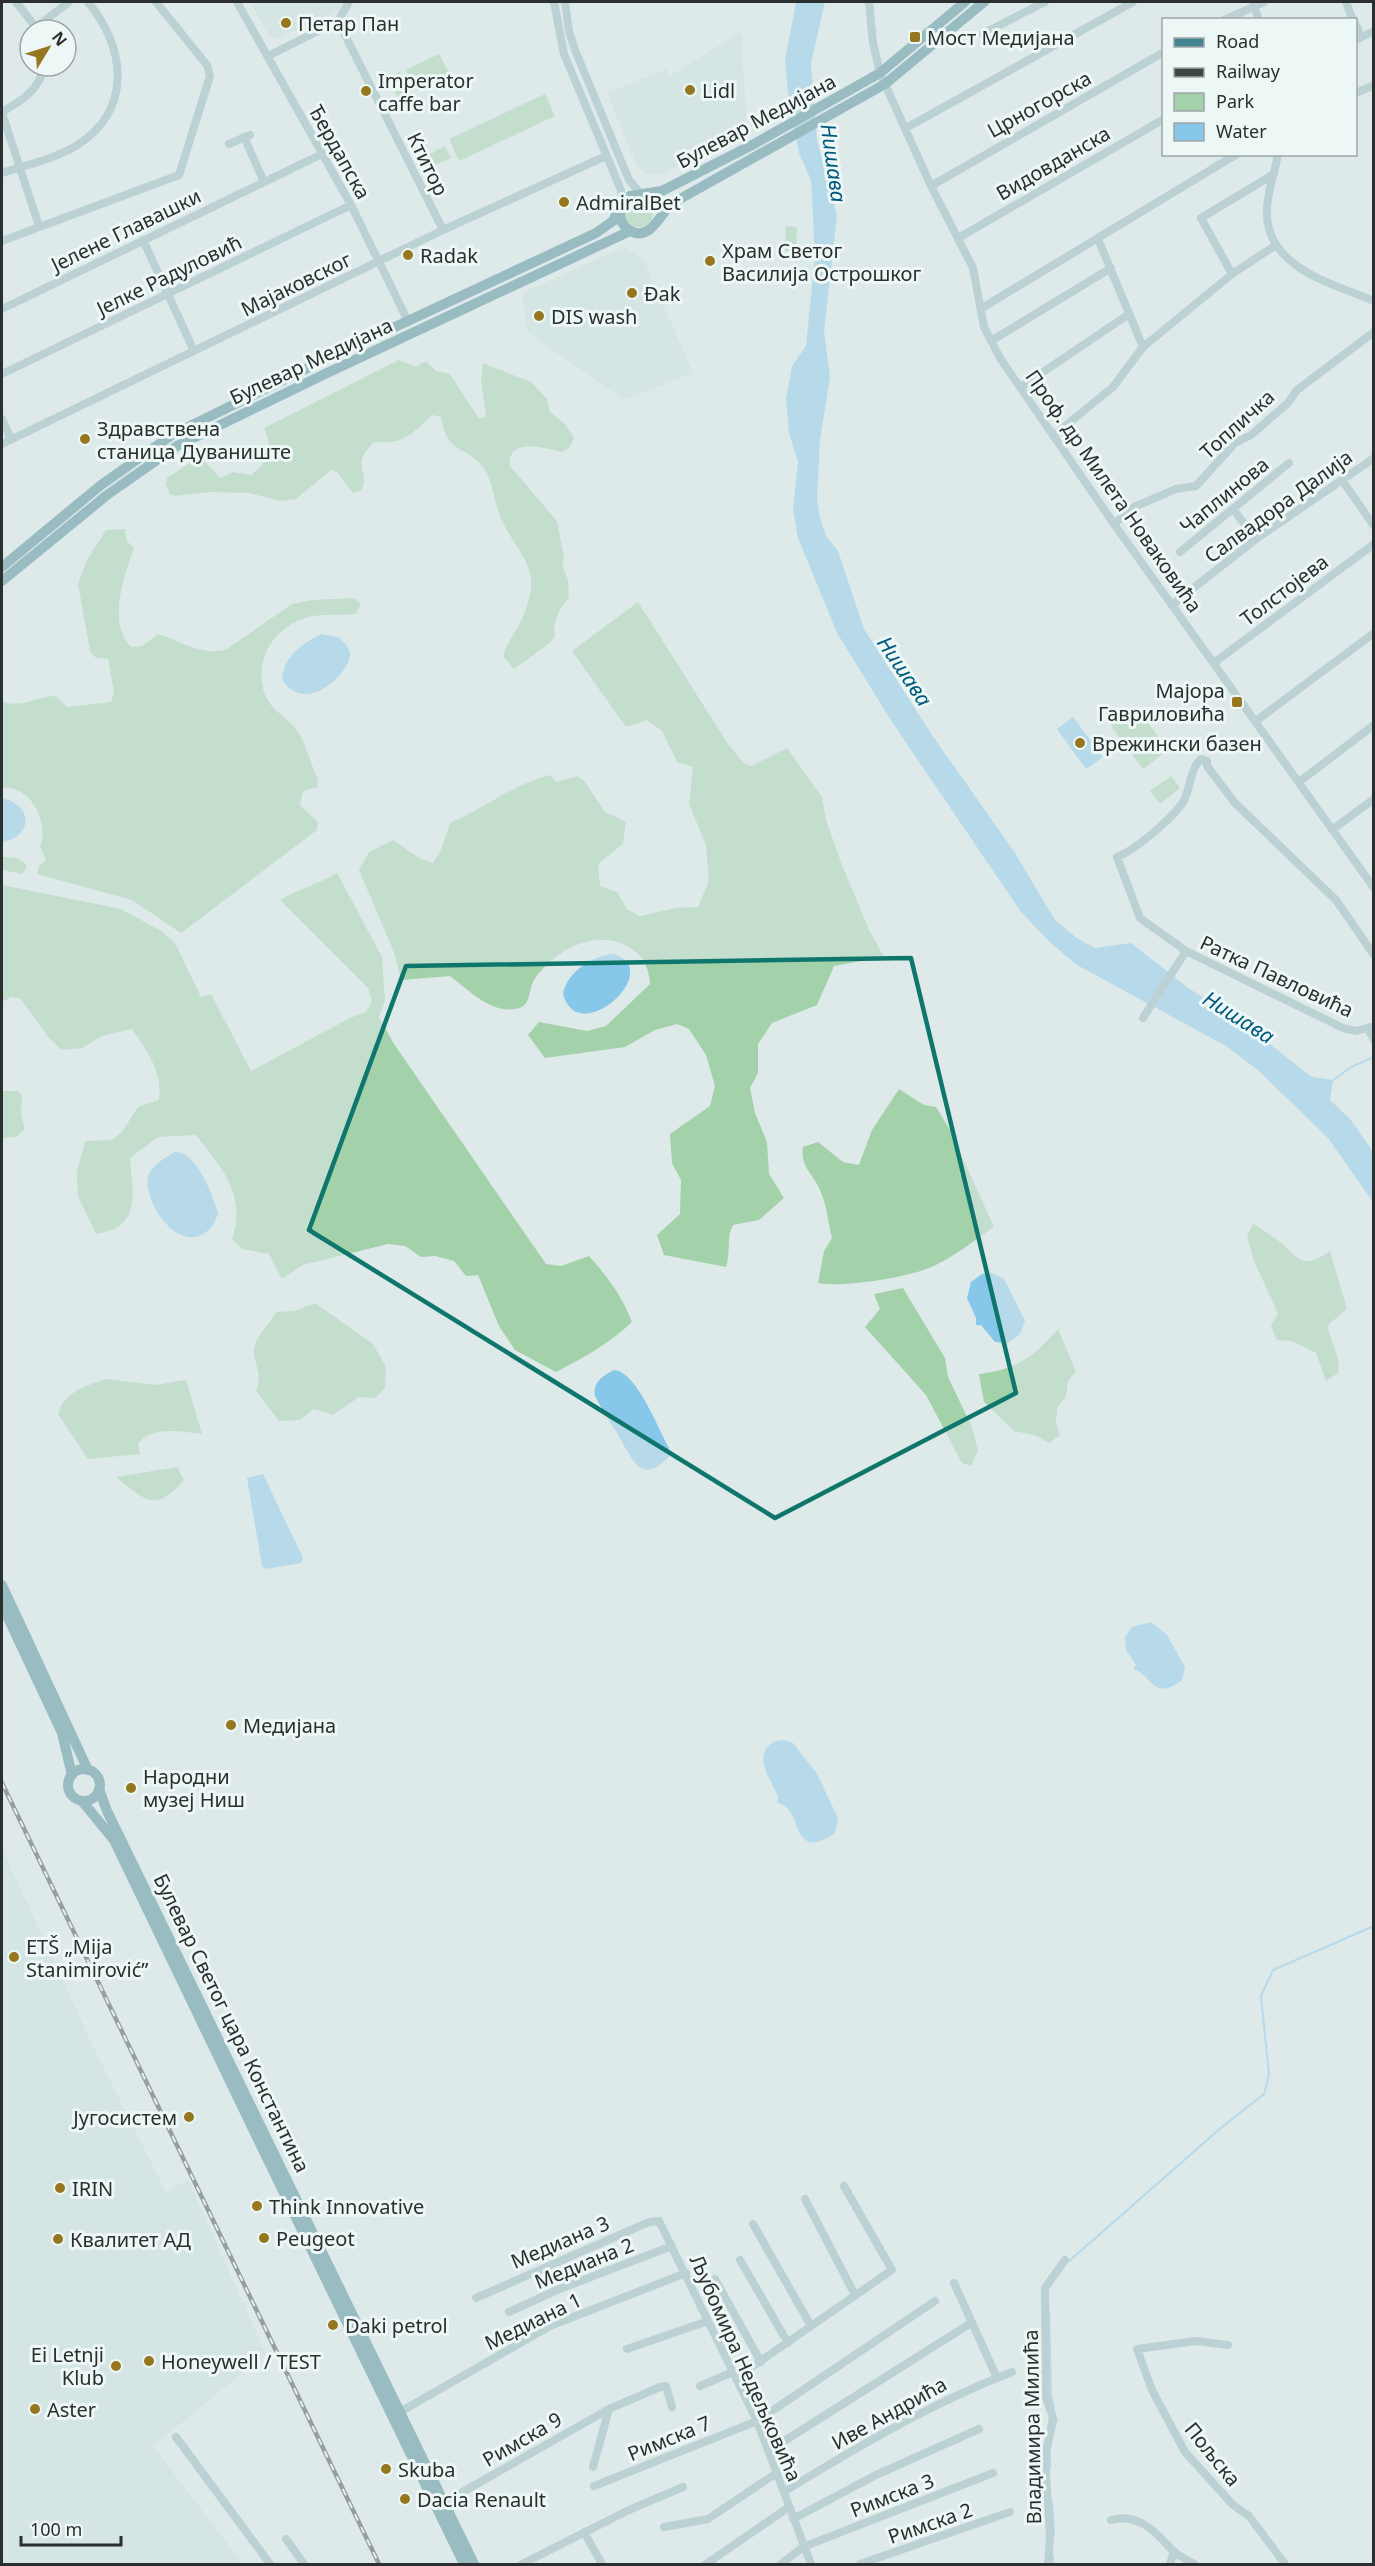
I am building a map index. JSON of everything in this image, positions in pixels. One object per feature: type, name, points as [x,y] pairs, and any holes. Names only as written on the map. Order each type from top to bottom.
[{"type":"main road","name":"Булевар Медијана","points":[[2,567],[101,485],[172,435],[597,233],[630,196],[662,191],[754,144],[880,73],[965,2]]},
{"type":"main road","name":"Булевар Медијана","points":[[2,581],[107,495],[177,446],[297,387],[630,231],[646,232],[671,204],[885,84],[984,2]]},
{"type":"main road","points":[[643,194],[658,207],[658,220]]},
{"type":"main road","points":[[621,208],[622,223],[630,231]]},
{"type":"main road","points":[[2,1585],[88,1770],[97,1777],[99,1789],[91,1799],[82,1801],[74,1798],[69,1790],[72,1775],[62,1733],[2,1605]]},
{"type":"main road","points":[[72,1775],[79,1770],[88,1770]]},
{"type":"main road","name":"Булевар Светог цара Константина","points":[[99,1789],[107,1811],[474,2565]]},
{"type":"main road","name":"Булевар Светог цара Константина","points":[[82,1801],[114,1840],[246,2119],[334,2294],[464,2565]]},
{"type":"street","points":[[16,2],[29,18]]},
{"type":"street","points":[[49,18],[69,2]]},
{"type":"street","points":[[2,173],[75,146],[93,132],[111,106],[118,75],[116,50],[103,19],[88,2]]},
{"type":"street","points":[[2,241],[171,179],[181,172],[210,76],[207,65],[156,2]]},
{"type":"street","name":"Ђердапска","points":[[237,2],[351,206],[408,321]]},
{"type":"street","points":[[268,56],[338,21],[349,2]]},
{"type":"street","points":[[554,2],[564,54],[621,189],[621,208]]},
{"type":"street","points":[[566,2],[569,31],[575,50],[629,180],[643,194]]},
{"type":"street","points":[[869,2],[873,43],[880,73]]},
{"type":"street","points":[[982,34],[1045,2]]},
{"type":"street","points":[[906,128],[1133,2]]},
{"type":"street","points":[[1228,18],[1253,4],[1264,2]]},
{"type":"street","points":[[1346,2],[1352,18]]},
{"type":"street","name":"Ктитор","points":[[338,21],[443,230]]},
{"type":"street","points":[[1358,39],[1374,31]]},
{"type":"street","name":"Црногорска","points":[[931,186],[1162,53]]},
{"type":"street","name":"Проф. др Милета Новаковића","points":[[880,73],[931,186],[960,237],[973,268],[984,327],[991,340],[1053,436],[1114,524],[1333,829],[1370,876],[1374,888]]},
{"type":"street","points":[[39,226],[2,113],[31,92],[41,78]]},
{"type":"street","points":[[1357,93],[1374,85]]},
{"type":"street","name":"Видовданска","points":[[960,237],[1162,120]]},
{"type":"street","points":[[229,144],[247,136],[264,182]]},
{"type":"street","name":"Јелене Главашки","points":[[2,309],[322,154]]},
{"type":"street","name":"Мајаковског","points":[[2,444],[443,230],[606,156]]},
{"type":"street","points":[[982,308],[1235,156]]},
{"type":"street","points":[[1278,156],[1266,212],[1269,230],[1276,246],[1298,269],[1374,301]]},
{"type":"street","points":[[1232,274],[1201,218],[1274,174]]},
{"type":"street","name":"Јелке Радуловић","points":[[2,374],[351,206]]},
{"type":"street","points":[[1098,238],[1143,347]]},
{"type":"street","points":[[143,240],[194,351]]},
{"type":"street","points":[[1053,436],[1113,387],[1143,347],[1232,274],[1276,246]]},
{"type":"street","points":[[991,340],[1111,268]]},
{"type":"street","points":[[1021,387],[1129,314]]},
{"type":"street","name":"Топличка","points":[[1114,524],[1134,507],[1176,489],[1196,486],[1235,443],[1251,435],[1288,403],[1297,390],[1374,332]]},
{"type":"street","points":[[2,419],[11,439]]},
{"type":"street","name":"Салвадора Далија","points":[[1173,604],[1256,539],[1374,458]]},
{"type":"street","name":"Чаплинова","points":[[1180,552],[1289,463]]},
{"type":"street","points":[[1342,480],[1374,526]]},
{"type":"street","points":[[1233,509],[1256,539]]},
{"type":"street","name":"Толстојева","points":[[1215,662],[1374,544]]},
{"type":"street","points":[[1256,721],[1373,636]]},
{"type":"street","points":[[1299,782],[1374,725]]},
{"type":"street","points":[[1186,951],[1140,918],[1117,857],[1133,851],[1183,802],[1201,759],[1207,761],[1207,766],[1235,804],[1336,900],[1374,955]]},
{"type":"street","points":[[1333,829],[1374,799]]},
{"type":"street","name":"Ратка Павловића","points":[[1143,1018],[1186,951],[1334,1024],[1352,1030],[1371,1028]]},
{"type":"street","points":[[1371,1028],[1374,1040]]},
{"type":"street","points":[[700,2386],[735,2375],[761,2362],[892,2270],[844,2186]]},
{"type":"street","points":[[805,2199],[855,2295]]},
{"type":"street","name":"Љубомира Недељковића","points":[[659,2221],[770,2450],[803,2547],[812,2565]]},
{"type":"street","name":"Медиана 3","points":[[476,2298],[649,2222],[659,2221]]},
{"type":"street","points":[[753,2224],[811,2326]]},
{"type":"street","name":"Медиана 2","points":[[508,2312],[557,2290],[672,2246]]},
{"type":"street","points":[[740,2260],[788,2343]]},
{"type":"street","name":"Владимира Милића","points":[[1048,2565],[1049,2526],[1045,2458],[1053,2418],[1046,2397],[1046,2288],[1065,2260]]},
{"type":"street","name":"Медиана 1","points":[[400,2412],[550,2326],[686,2273]]},
{"type":"street","points":[[714,2279],[761,2362]]},
{"type":"street","points":[[954,2283],[997,2378]]},
{"type":"street","name":"Римска 7","points":[[594,2486],[757,2421],[935,2301]]},
{"type":"street","points":[[627,2349],[708,2321]]},
{"type":"street","points":[[770,2450],[971,2323]]},
{"type":"street","name":"Пољска","points":[[1228,2345],[1196,2341],[1137,2349],[1152,2390],[1185,2452],[1233,2505],[1256,2524],[1286,2565]]},
{"type":"street","name":"Иве Андрића","points":[[785,2491],[871,2439],[962,2392],[1012,2372]]},
{"type":"street","name":"Римска 9","points":[[452,2498],[609,2409],[664,2385],[669,2390],[672,2407]]},
{"type":"street","points":[[592,2467],[609,2409]]},
{"type":"street","points":[[793,2519],[887,2469],[979,2430]]},
{"type":"street","points":[[176,2437],[270,2565]]},
{"type":"street","points":[[664,2527],[708,2519],[778,2472]]},
{"type":"street","name":"Римска 3","points":[[781,2565],[803,2547],[993,2473]]},
{"type":"street","points":[[522,2565],[584,2532],[683,2487]]},
{"type":"street","points":[[706,2565],[789,2507]]},
{"type":"street","name":"Римска 2","points":[[860,2565],[1010,2512]]},
{"type":"street","points":[[1111,2520],[1129,2518],[1143,2524],[1160,2535],[1174,2551],[1194,2565]]},
{"type":"street","points":[[584,2532],[602,2565]]},
{"type":"street","points":[[286,2539],[304,2565]]},
{"type":"street","points":[[1170,2565],[1174,2551]]},
{"type":"highlighted area","points":[[911,958],[1016,1393],[775,1518],[309,1230],[406,966]]},
{"type":"shaded area","name":"Петар Пан","points":[[250,2],[343,2],[339,10],[276,39],[270,37]]},
{"type":"shaded area","points":[[741,32],[747,129],[661,175],[645,173],[637,166],[607,93],[667,69],[670,76]]},
{"type":"shaded area","points":[[624,247],[643,258],[693,373],[624,400],[527,332],[522,293]]},
{"type":"shaded area","points":[[2,1849],[100,2061],[166,2192],[188,2180],[266,2354],[153,2446],[243,2564],[2,2564]]},
{"type":"green space","points":[[439,54],[450,75],[416,91],[406,70]]},
{"type":"green space","points":[[400,72],[410,94],[399,100],[388,77]]},
{"type":"green space","points":[[545,94],[555,116],[459,161],[449,139]]},
{"type":"green space","points":[[445,146],[451,158],[428,168],[423,157]]},
{"type":"green space","points":[[639,199],[649,203],[653,213],[649,223],[639,227],[629,223],[625,213],[629,203]]},
{"type":"green space","points":[[786,226],[797,227],[796,252],[785,251]]},
{"type":"green space","points":[[399,360],[416,367],[426,361],[436,371],[450,374],[479,419],[486,416],[481,379],[483,363],[531,382],[547,399],[550,412],[565,424],[574,438],[570,447],[562,452],[528,447],[514,451],[511,457],[510,466],[557,521],[564,557],[562,566],[568,580],[569,597],[559,611],[554,625],[555,635],[550,643],[514,669],[503,656],[528,602],[531,576],[523,556],[501,519],[486,472],[476,460],[457,448],[447,438],[441,417],[433,415],[401,440],[374,442],[363,457],[364,478],[361,491],[353,493],[337,472],[331,470],[296,499],[280,501],[249,493],[209,492],[175,496],[170,494],[166,484],[167,478],[200,456],[220,478],[233,472],[251,475],[262,465],[268,455],[269,443],[264,428]]},
{"type":"green space","points":[[125,529],[127,541],[134,548],[122,585],[119,613],[124,637],[131,647],[142,646],[158,634],[201,650],[218,651],[227,649],[292,604],[312,600],[354,598],[361,604],[356,614],[317,616],[293,623],[275,638],[264,659],[262,683],[265,695],[271,705],[300,735],[318,780],[317,787],[303,791],[300,805],[318,822],[317,830],[181,933],[132,900],[37,874],[39,866],[46,860],[40,846],[42,827],[40,816],[29,799],[21,792],[12,788],[2,788],[2,702],[17,704],[56,696],[67,707],[111,702],[114,691],[108,659],[96,658],[90,651],[78,584],[87,560],[106,530]]},
{"type":"green space","points":[[638,602],[728,744],[744,763],[751,766],[787,748],[822,797],[826,820],[842,865],[869,930],[884,957],[834,966],[817,1005],[772,1023],[758,1044],[758,1073],[750,1088],[755,1113],[767,1142],[769,1174],[784,1198],[759,1220],[733,1225],[726,1267],[664,1255],[657,1235],[680,1214],[681,1180],[672,1163],[670,1134],[710,1106],[715,1086],[706,1055],[689,1029],[677,1024],[655,1030],[625,1047],[545,1058],[528,1035],[539,1022],[587,1031],[606,1026],[650,984],[647,969],[640,956],[632,949],[606,940],[580,944],[556,957],[545,967],[533,981],[525,1005],[515,1009],[497,1008],[488,1004],[450,976],[401,980],[394,952],[359,870],[369,852],[393,840],[419,858],[433,863],[441,850],[450,823],[536,779],[550,775],[556,782],[577,776],[585,782],[605,812],[626,822],[623,844],[598,864],[600,886],[617,892],[627,909],[640,916],[676,908],[698,907],[709,881],[706,845],[689,804],[693,767],[677,762],[662,731],[647,720],[626,727],[572,651]]},
{"type":"green space","points":[[1136,707],[1168,750],[1143,769],[1111,726]]},
{"type":"green space","points":[[1171,776],[1180,788],[1160,804],[1150,791]]},
{"type":"green space","points":[[2,857],[19,859],[27,866],[22,874],[2,870]]},
{"type":"green space","points":[[337,873],[382,957],[385,1001],[379,1017],[394,1044],[546,1264],[561,1266],[589,1256],[614,1287],[632,1322],[596,1350],[556,1372],[515,1350],[499,1326],[478,1275],[466,1276],[454,1261],[435,1256],[421,1257],[405,1246],[388,1244],[303,1265],[282,1279],[269,1254],[242,1249],[232,1239],[236,1224],[234,1196],[223,1171],[196,1135],[158,1137],[130,1158],[133,1196],[131,1206],[128,1216],[111,1230],[96,1234],[78,1196],[77,1173],[85,1141],[112,1140],[122,1132],[138,1107],[159,1100],[159,1080],[153,1062],[132,1029],[102,1036],[82,1048],[62,1050],[49,1038],[20,998],[11,997],[2,1002],[2,885],[121,909],[161,931],[175,943],[201,997],[211,994],[251,1071],[350,1018],[366,1012],[372,1002],[368,988],[280,900]]},
{"type":"green space","points":[[899,1089],[924,1105],[936,1107],[950,1130],[994,1227],[951,1257],[911,1274],[860,1283],[818,1283],[824,1251],[832,1238],[822,1196],[803,1160],[803,1147],[818,1142],[843,1162],[859,1165],[872,1130]]},
{"type":"green space","points":[[2,1091],[17,1091],[22,1095],[21,1115],[25,1129],[16,1137],[2,1138]]},
{"type":"green space","points":[[1253,1223],[1302,1260],[1313,1260],[1330,1251],[1347,1309],[1328,1325],[1339,1367],[1338,1373],[1326,1381],[1316,1353],[1292,1341],[1277,1340],[1271,1326],[1278,1313],[1254,1261],[1247,1237]]},
{"type":"green space","points":[[903,1288],[945,1358],[948,1377],[972,1427],[978,1451],[971,1466],[962,1463],[926,1395],[865,1327],[880,1309],[874,1294]]},
{"type":"green space","points":[[315,1303],[373,1344],[386,1367],[385,1388],[375,1398],[359,1397],[333,1415],[314,1409],[300,1420],[279,1421],[256,1391],[259,1376],[254,1347],[276,1312],[294,1311]]},
{"type":"green space","points":[[1058,1329],[1076,1372],[1068,1381],[1066,1396],[1057,1408],[1056,1423],[1060,1435],[1049,1443],[1035,1435],[1014,1431],[984,1402],[979,1374],[1004,1369],[1032,1355]]},
{"type":"green space","points":[[106,1379],[155,1385],[186,1380],[202,1434],[159,1432],[144,1438],[138,1444],[140,1454],[88,1459],[58,1414],[61,1406],[77,1390]]},
{"type":"green space","points":[[177,1467],[184,1480],[165,1497],[158,1500],[143,1497],[116,1477]]},
{"type":"water","points":[[796,2],[825,2],[811,63],[817,140],[837,216],[824,331],[830,377],[820,440],[817,498],[826,536],[838,551],[864,629],[932,735],[1015,853],[1055,920],[1078,939],[1095,948],[1131,943],[1187,987],[1253,1031],[1312,1077],[1333,1080],[1330,1100],[1351,1120],[1373,1152],[1373,1202],[1328,1138],[1259,1071],[1226,1046],[1077,965],[1053,945],[1021,912],[892,722],[837,633],[798,538],[793,509],[798,462],[789,433],[786,399],[792,366],[806,346],[815,257],[811,180],[799,153],[789,102],[785,61]]},
{"type":"water","points":[[321,634],[338,637],[347,646],[350,652],[349,660],[344,670],[326,687],[314,693],[303,694],[292,690],[282,679],[286,664],[300,647]]},
{"type":"water","name":"Врежински базен","points":[[1073,717],[1103,757],[1086,769],[1057,729]]},
{"type":"water","points":[[2,798],[20,807],[26,821],[20,834],[2,842]]},
{"type":"water","points":[[614,954],[627,963],[630,975],[625,988],[614,1001],[599,1010],[585,1014],[572,1009],[563,994],[565,986],[575,972],[590,961]]},
{"type":"water","points":[[175,1152],[183,1153],[197,1166],[208,1186],[218,1213],[209,1230],[192,1237],[180,1235],[170,1228],[161,1217],[149,1193],[150,1172],[161,1160]]},
{"type":"water","points":[[992,1273],[1004,1279],[1025,1321],[1020,1334],[1008,1343],[995,1342],[981,1325],[976,1325],[976,1318],[967,1298],[971,1282],[982,1274]]},
{"type":"water","points":[[614,1370],[622,1373],[638,1390],[668,1446],[671,1454],[652,1469],[638,1466],[633,1460],[595,1396],[597,1383]]},
{"type":"water","points":[[263,1474],[303,1558],[301,1563],[266,1569],[262,1566],[247,1478]]},
{"type":"water","points":[[1151,1622],[1167,1635],[1185,1667],[1182,1680],[1164,1689],[1153,1685],[1133,1669],[1136,1665],[1126,1650],[1125,1637],[1132,1627]]},
{"type":"water","points":[[783,1740],[793,1743],[817,1774],[838,1818],[835,1833],[822,1840],[812,1842],[806,1840],[801,1835],[790,1812],[777,1802],[778,1797],[763,1760],[764,1753],[775,1741]]},
{"type":"waterway","points":[[1332,1081],[1351,1067],[1374,1057]]},
{"type":"waterway","points":[[1068,2262],[1222,2127],[1264,2094],[1269,2075],[1261,1996],[1273,1970],[1374,1926]]},
{"type":"waterway","points":[[1049,2312],[1051,2395],[1054,2408]]},
{"type":"waterway","points":[[1053,2434],[1057,2419]]},
{"type":"waterway","points":[[1050,2454],[1050,2469]]},
{"type":"waterway","points":[[1052,2502],[1054,2535]]},
{"type":"waterway","points":[[1053,2555],[1053,2564]]},
{"type":"railway","points":[[2,1783],[379,2564]]},
{"type":"place","name":"Петар Пан","points":[[286,23]]},
{"type":"place","name":"Мост Медијана","points":[[915,37]]},
{"type":"place","name":"Lidl","points":[[690,90]]},
{"type":"place","name":"Imperator caffe bar","points":[[366,91]]},
{"type":"place","name":"AdmiralBet","points":[[564,202]]},
{"type":"place","name":"Radak","points":[[408,255]]},
{"type":"place","name":"Храм Светог Василија Острошког","points":[[710,261]]},
{"type":"place","name":"Đak","points":[[632,293]]},
{"type":"place","name":"DIS wash","points":[[539,316]]},
{"type":"place","name":"Здравствена станица Дуваниште","points":[[85,439]]},
{"type":"place","name":"Мајора Гавриловића","points":[[1237,702]]},
{"type":"place","name":"Врежински базен","points":[[1080,743]]},
{"type":"place","name":"Медијана","points":[[231,1725]]},
{"type":"place","name":"Народни музеј Ниш","points":[[131,1788]]},
{"type":"place","name":"ETŠ „Mija Stanimirović”","points":[[14,1957]]},
{"type":"place","name":"Југосистем","points":[[189,2117]]},
{"type":"place","name":"IRIN","points":[[60,2188]]},
{"type":"place","name":"Think Innovative","points":[[257,2206]]},
{"type":"place","name":"Peugeot","points":[[264,2238]]},
{"type":"place","name":"Квалитет АД","points":[[58,2239]]},
{"type":"place","name":"Daki petrol","points":[[333,2325]]},
{"type":"place","name":"Honeywell / TEST","points":[[149,2361]]},
{"type":"place","name":"Ei Letnji Klub","points":[[116,2366]]},
{"type":"place","name":"Aster","points":[[35,2409]]},
{"type":"place","name":"Skuba","points":[[386,2469]]},
{"type":"place","name":"Dacia Renault","points":[[405,2499]]},
{"type":"water label","name":"Нишава","points":[[834,163]]},
{"type":"water label","name":"Нишава","points":[[905,671]]},
{"type":"water label","name":"Нишава","points":[[1239,1017]]}]
